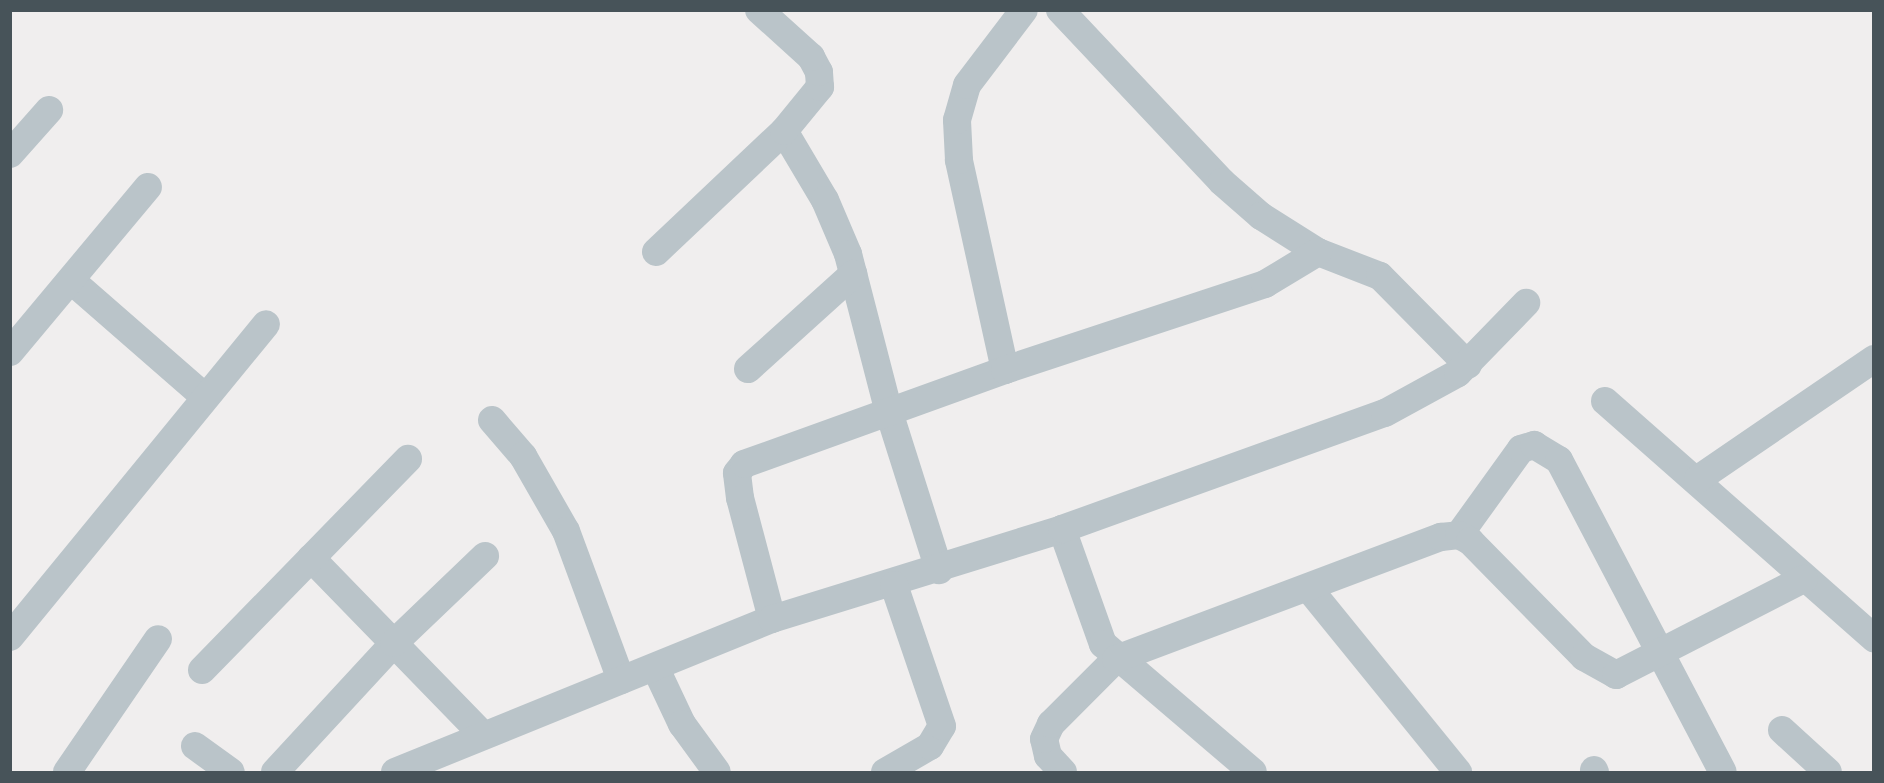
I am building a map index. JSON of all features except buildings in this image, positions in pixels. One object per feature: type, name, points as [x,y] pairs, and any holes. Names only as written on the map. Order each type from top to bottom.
[{"type":"street","points":[[656,252],[784,130],[820,87],[819,72],[811,57],[759,10]]},
{"type":"street","points":[[1005,370],[959,160],[957,120],[967,85],[1024,10]]},
{"type":"street","points":[[1060,10],[1222,182],[1261,216],[1318,252],[1380,276],[1468,365]]},
{"type":"street","points":[[10,154],[49,110]]},
{"type":"street","points":[[784,130],[825,200],[853,274],[889,412],[939,570]]},
{"type":"street","points":[[10,352],[73,282],[148,187]]},
{"type":"street","points":[[772,619],[737,473],[744,464],[766,452],[1265,284],[1318,252]]},
{"type":"street","points":[[748,369],[853,274]]},
{"type":"street","points":[[73,282],[205,397]]},
{"type":"street","points":[[395,772],[482,734],[621,680],[656,669],[772,619],[894,585],[1062,529],[1385,413],[1468,365],[1526,303]]},
{"type":"street","points":[[10,637],[266,324]]},
{"type":"street","points":[[1698,479],[1874,359]]},
{"type":"street","points":[[1605,401],[1698,479],[1804,579],[1874,638]]},
{"type":"street","points":[[492,420],[523,456],[566,531],[621,680]]},
{"type":"street","points":[[1459,535],[1508,461],[1534,445],[1547,450],[1559,460],[1724,772]]},
{"type":"street","points":[[202,670],[408,459]]},
{"type":"street","points":[[1062,529],[1094,627],[1116,659],[1253,772]]},
{"type":"street","points":[[1063,772],[1048,756],[1044,739],[1051,723],[1116,659],[1310,590],[1441,537],[1459,535],[1480,549],[1597,668],[1616,675],[1662,654],[1804,579]]},
{"type":"street","points":[[275,772],[394,643],[485,556]]},
{"type":"street","points":[[311,558],[482,734]]},
{"type":"street","points":[[885,772],[930,746],[942,726],[894,585]]},
{"type":"street","points":[[1310,590],[1458,772]]},
{"type":"street","points":[[67,772],[159,639]]},
{"type":"street","points":[[656,669],[682,724],[717,772]]},
{"type":"street","points":[[1782,730],[1828,772]]},
{"type":"street","points":[[195,746],[231,772]]}]
